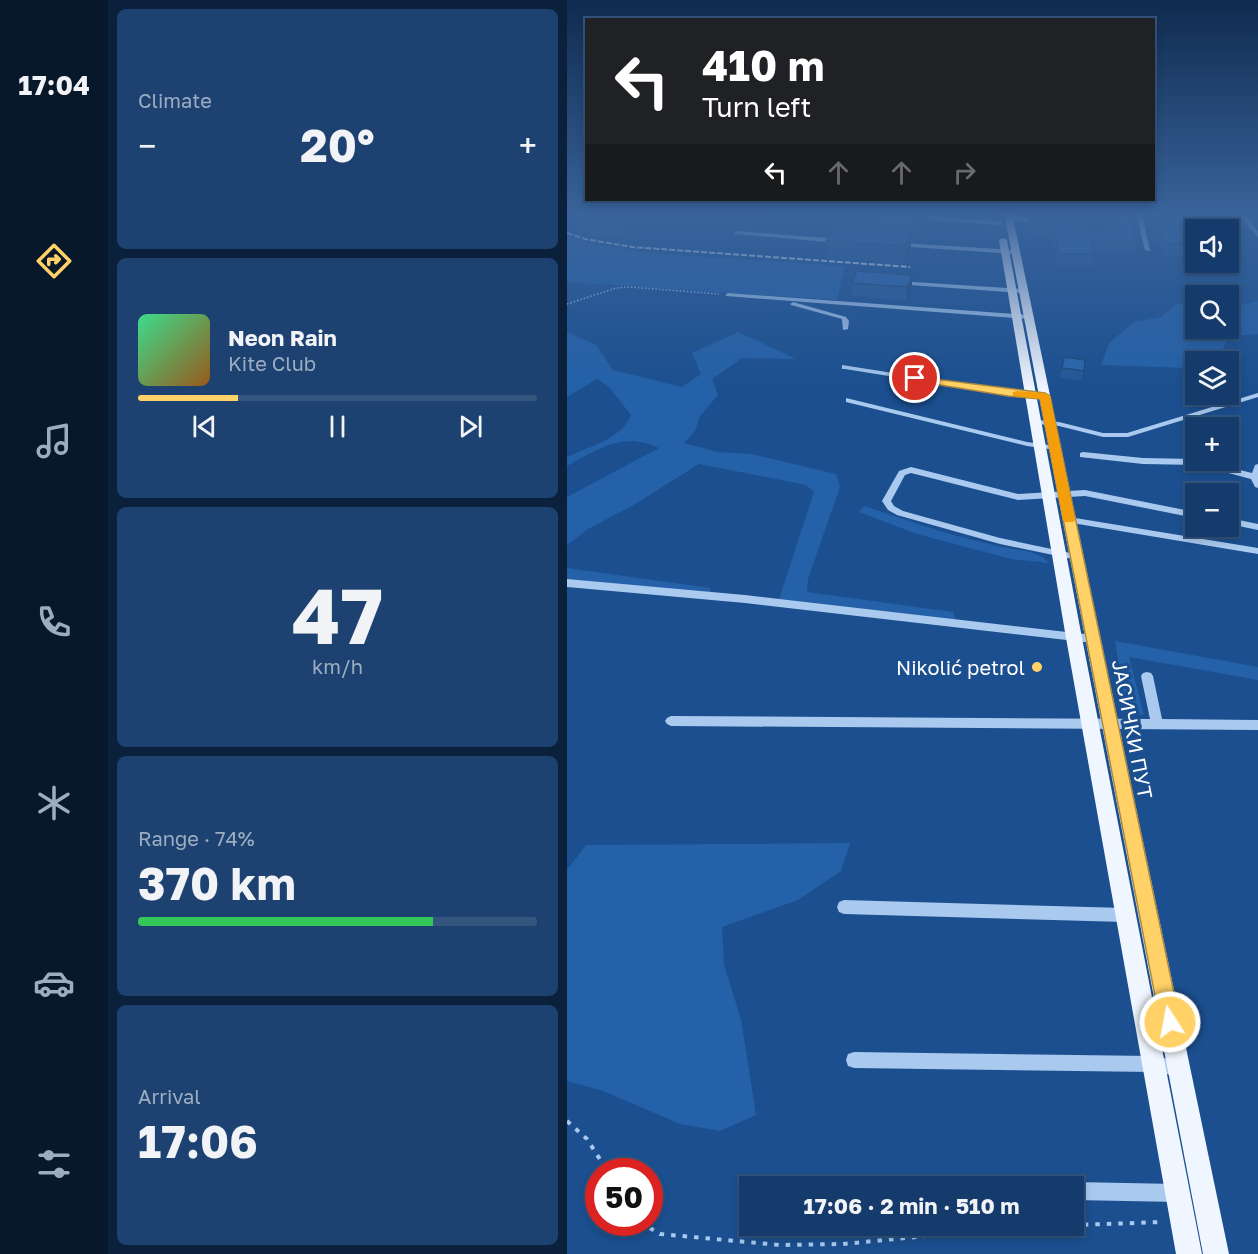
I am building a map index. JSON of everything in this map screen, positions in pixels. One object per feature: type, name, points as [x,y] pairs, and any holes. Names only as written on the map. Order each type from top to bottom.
[{"type":"main road","name":"ЈАСИЧКИ ПУТ","points":[[1014,272],[1068,556],[1093,639],[1216,1254]]},
{"type":"main road","name":"ЈАСИЧКИ ПУТ","points":[[1056,496],[1069,520],[1068,556],[1074,638],[1189,1254]]},
{"type":"lane","points":[[889,283],[1018,291]]},
{"type":"lane","points":[[728,295],[1023,316]]},
{"type":"lane","points":[[790,299],[790,302],[799,306],[844,318],[845,329]]},
{"type":"lane","points":[[845,367],[1038,396]]},
{"type":"lane","points":[[1043,422],[1103,435],[1128,435],[1258,395]]},
{"type":"lane","points":[[849,400],[1048,447]]},
{"type":"lane","points":[[1083,455],[1131,461],[1198,462],[1257,481],[1258,467]]},
{"type":"lane","points":[[1068,556],[1000,541],[900,513],[887,505],[886,501],[902,473],[911,470],[1018,497],[1085,493],[1185,513]]},
{"type":"lane","points":[[1069,520],[1258,551]]},
{"type":"lane","points":[[1239,524],[1258,527]]},
{"type":"lane","points":[[567,583],[745,599],[1093,639]]},
{"type":"lane","points":[[1147,676],[1157,724]]},
{"type":"lane","points":[[671,721],[1089,722],[1258,725]]},
{"type":"lane","points":[[844,907],[1125,915]]},
{"type":"lane","points":[[854,1060],[1153,1064],[1179,1068]]},
{"type":"lane","points":[[1084,1191],[1177,1192]]},
{"type":"path","points":[[567,304],[616,288],[630,287],[728,295]]},
{"type":"path","points":[[567,1121],[587,1138],[599,1158]]},
{"type":"path","points":[[663,1234],[780,1245],[885,1241],[1020,1227],[1183,1222]]},
{"type":"shaded area","points":[[567,272],[844,272],[837,300],[567,282]]},
{"type":"shaded area","points":[[1258,301],[1258,334],[1239,335],[1239,306]]},
{"type":"shaded area","points":[[1177,303],[1185,304],[1185,339],[1228,339],[1222,350],[1185,351],[1185,368],[1101,365],[1109,343],[1134,322],[1161,317]]},
{"type":"shaded area","points":[[567,332],[596,345],[613,370],[682,387],[701,374],[692,353],[738,332],[796,359],[742,358],[712,379],[718,395],[700,416],[695,431],[684,443],[718,452],[751,454],[836,474],[840,487],[808,579],[807,592],[953,612],[956,620],[779,599],[814,492],[806,485],[699,464],[632,506],[588,529],[567,545],[567,497],[659,448],[634,441],[611,444],[567,466],[567,457],[612,436],[627,423],[631,415],[609,387],[597,379],[567,397]]},
{"type":"shaded area","points":[[864,506],[953,535],[1035,554],[1049,563],[1011,559],[917,534],[859,512]]},
{"type":"shaded area","points":[[567,568],[710,588],[711,593],[567,579]]},
{"type":"shaded area","points":[[1115,641],[1258,667],[1258,680],[1129,657],[1144,715],[1127,713]]},
{"type":"shaded area","points":[[850,843],[841,871],[798,900],[722,927],[724,965],[741,1019],[756,1115],[720,1131],[680,1124],[603,1091],[567,1081],[567,870],[586,845]]},
{"type":"building","points":[[857,272],[912,275],[907,287],[852,283]]},
{"type":"building","points":[[1064,357],[1085,360],[1084,371],[1062,368]]},
{"type":"slow traffic","points":[[1017,394],[1045,396],[1069,520]]},
{"type":"place","name":"Nikolić petrol","points":[[1037,667]]},
{"type":"route","points":[[915,378],[1008,393],[1045,396],[1170,1022]]}]
